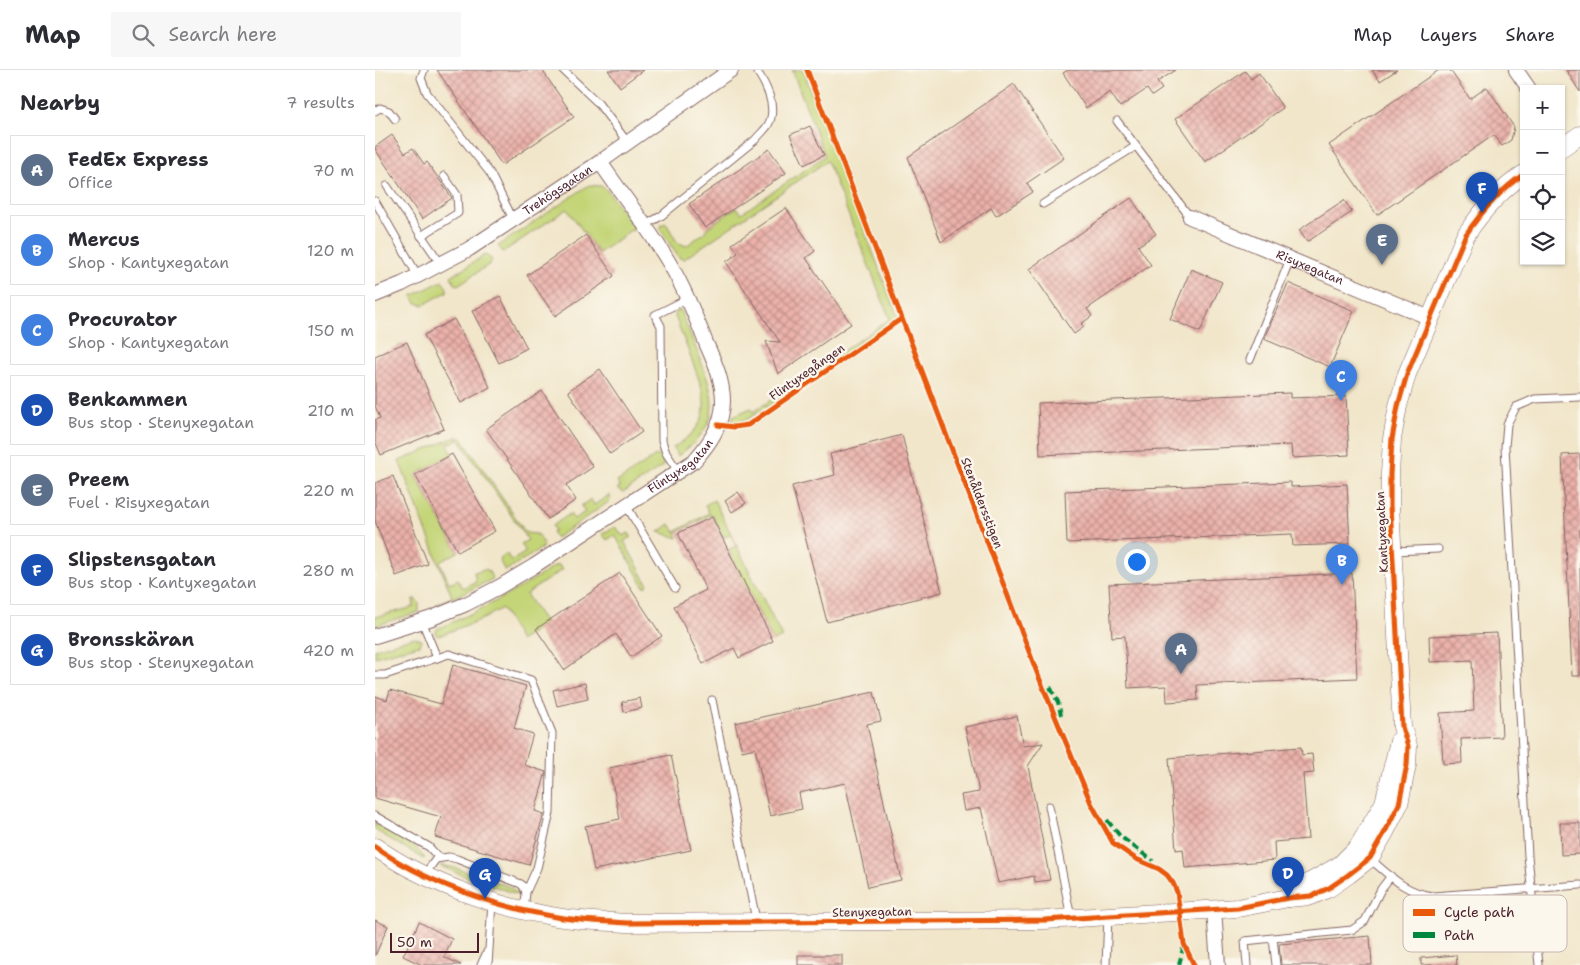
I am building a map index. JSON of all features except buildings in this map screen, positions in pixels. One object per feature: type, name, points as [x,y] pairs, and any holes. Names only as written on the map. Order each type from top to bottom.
[{"type":"street","name":"Trehögsgatan","points":[[375,295],[418,276],[469,249],[600,162],[731,70]]},
{"type":"street","points":[[1516,70],[1526,85]]},
{"type":"street","name":"Flintyxegatan","points":[[375,636],[422,621],[465,604],[499,587],[694,461],[707,448],[715,433],[721,417],[723,402],[717,371],[687,298],[672,266],[600,162]]},
{"type":"street","name":"Kantyxegatan","points":[[1364,852],[1399,804],[1407,765],[1408,746],[1402,727],[1390,474],[1392,439],[1397,406],[1407,374],[1456,254],[1471,228],[1492,201],[1522,175]]},
{"type":"street","name":"Risyxegatan","points":[[1190,217],[1429,318]]},
{"type":"street","name":"Stenyxegatan","points":[[375,847],[425,874],[469,894],[492,901],[546,916],[627,923],[1071,918],[1238,908],[1288,898],[1305,885],[1364,852]]},
{"type":"street","points":[[1214,910],[1218,965]]},
{"type":"lane","points":[[423,70],[421,78],[427,93],[490,173],[513,219]]},
{"type":"lane","points":[[563,70],[598,103],[628,142]]},
{"type":"lane","points":[[644,226],[661,216],[755,140],[768,125],[771,114],[770,99],[755,70]]},
{"type":"lane","points":[[375,110],[380,108],[389,111],[395,119]]},
{"type":"lane","points":[[1117,122],[1190,217]]},
{"type":"lane","points":[[1043,204],[1136,146]]},
{"type":"lane","points":[[421,236],[458,213],[457,196],[444,176]]},
{"type":"lane","points":[[387,186],[441,264]]},
{"type":"lane","points":[[375,202],[418,276]]},
{"type":"lane","points":[[1250,360],[1290,259]]},
{"type":"lane","points":[[678,471],[666,453],[662,441],[661,326],[655,315],[687,298]]},
{"type":"lane","points":[[1533,895],[1528,856],[1505,447],[1507,424],[1516,407],[1535,399],[1580,397]]},
{"type":"lane","points":[[626,505],[675,588]]},
{"type":"lane","points":[[1393,551],[1438,549]]},
{"type":"lane","points":[[422,621],[437,658]]},
{"type":"lane","points":[[375,675],[385,674],[449,654],[531,680],[552,732],[550,813],[537,868],[526,892],[523,910]]},
{"type":"lane","points":[[712,700],[756,923]]},
{"type":"lane","points":[[1049,806],[1071,918]]},
{"type":"lane","points":[[375,816],[429,847],[439,858]]},
{"type":"lane","points":[[1364,852],[1409,890],[1421,895]]},
{"type":"lane","points":[[425,874],[430,865],[439,858],[449,858],[521,884],[526,892]]},
{"type":"lane","points":[[1247,965],[1245,941],[1353,930],[1365,921],[1381,889],[1391,876]]},
{"type":"lane","points":[[1447,895],[1580,885]]},
{"type":"lane","points":[[488,965],[492,901]]},
{"type":"lane","points":[[1106,965],[1108,916]]},
{"type":"lane","points":[[1273,938],[1276,965]]},
{"type":"lane","points":[[481,965],[489,947]]},
{"type":"lane","points":[[1538,952],[1539,965]]},
{"type":"green space","points":[[792,70],[803,70],[898,318],[750,418],[737,423],[732,422],[733,416],[751,408],[753,412],[890,319],[827,161],[684,259],[679,258],[660,229],[661,225],[666,223],[677,242],[686,246],[704,233],[707,228],[736,208],[742,213],[825,156]]},
{"type":"green space","points":[[589,185],[601,186],[606,189],[635,229],[599,253],[567,209],[503,252],[498,246]]},
{"type":"green space","points":[[485,255],[489,256],[492,261],[490,264],[458,285],[455,284],[451,276]]},
{"type":"green space","points":[[442,281],[447,288],[447,292],[423,305],[416,303],[412,296]]},
{"type":"green space","points":[[680,310],[707,379],[712,405],[711,416],[707,426],[691,446],[678,456],[673,448],[685,439],[700,422],[704,403],[699,380],[675,316],[676,311]]},
{"type":"green space","points":[[458,436],[459,439],[448,444],[452,454],[415,475],[458,552],[440,562],[449,583],[458,579],[463,588],[476,581],[474,572],[484,569],[488,570],[493,579],[437,605],[452,597],[399,461]]},
{"type":"green space","points":[[461,437],[526,533],[537,534],[544,544],[542,548],[505,571],[500,562],[501,557],[507,554],[511,561],[526,552],[521,544],[528,540],[459,439]]},
{"type":"green space","points":[[657,455],[663,461],[663,466],[623,493],[617,489],[620,487],[617,482]]},
{"type":"green space","points":[[609,495],[610,501],[556,538],[552,532],[555,530],[552,526],[570,514],[574,519],[585,512],[581,506],[591,499],[594,505]]},
{"type":"green space","points":[[714,500],[782,637],[773,641],[728,550],[736,546],[731,535],[724,537],[712,514],[676,533],[678,538],[659,532],[670,524],[675,532],[709,513],[705,505]]},
{"type":"green space","points":[[615,527],[623,536],[629,533],[631,537],[624,541],[648,585],[644,587],[615,535],[607,540],[602,534]]},
{"type":"green space","points":[[559,565],[562,570],[526,594],[545,623],[520,641],[502,608],[485,618],[441,635],[437,636],[435,634],[437,629],[497,600]]},
{"type":"green space","points":[[413,599],[419,604],[419,612],[375,626],[375,617],[414,607]]},
{"type":"green space","points":[[414,637],[421,640],[419,645],[375,657],[375,649]]},
{"type":"green space","points":[[375,823],[413,845],[424,859],[375,830]]},
{"type":"green space","points":[[441,865],[510,887],[520,895],[469,878]]},
{"type":"marked path","points":[[1050,687],[1058,702],[1061,715]]},
{"type":"marked path","points":[[1107,820],[1120,836],[1153,861]]},
{"type":"marked path","points":[[1179,965],[1184,944]]},
{"type":"cycle path","name":"Stenåldersstigen","points":[[807,70],[1038,675],[1091,803],[1113,843],[1136,859],[1159,869],[1173,883],[1177,892],[1184,944],[1194,965]]},
{"type":"cycle path","points":[[375,847],[435,880],[457,890],[502,905],[556,917],[627,923],[1045,920],[1238,908],[1288,898],[1311,896],[1329,888],[1370,858],[1399,804],[1407,765],[1408,746],[1402,727],[1390,506],[1392,439],[1398,406],[1407,374],[1465,236],[1491,202],[1523,175]]},
{"type":"cycle path","name":"Flintyxegången","points":[[718,425],[734,427],[748,425],[901,319]]},
{"type":"place","name":"Slipstensgatan","points":[[1482,213]]},
{"type":"place","name":"Preem","points":[[1382,265]]},
{"type":"place","name":"Procurator","points":[[1341,401]]},
{"type":"place","name":"Mercus","points":[[1342,585]]},
{"type":"place","name":"FedEx Express","points":[[1181,674]]},
{"type":"place","name":"Benkammen","points":[[1288,898]]},
{"type":"place","name":"Bronsskäran","points":[[485,899]]}]
